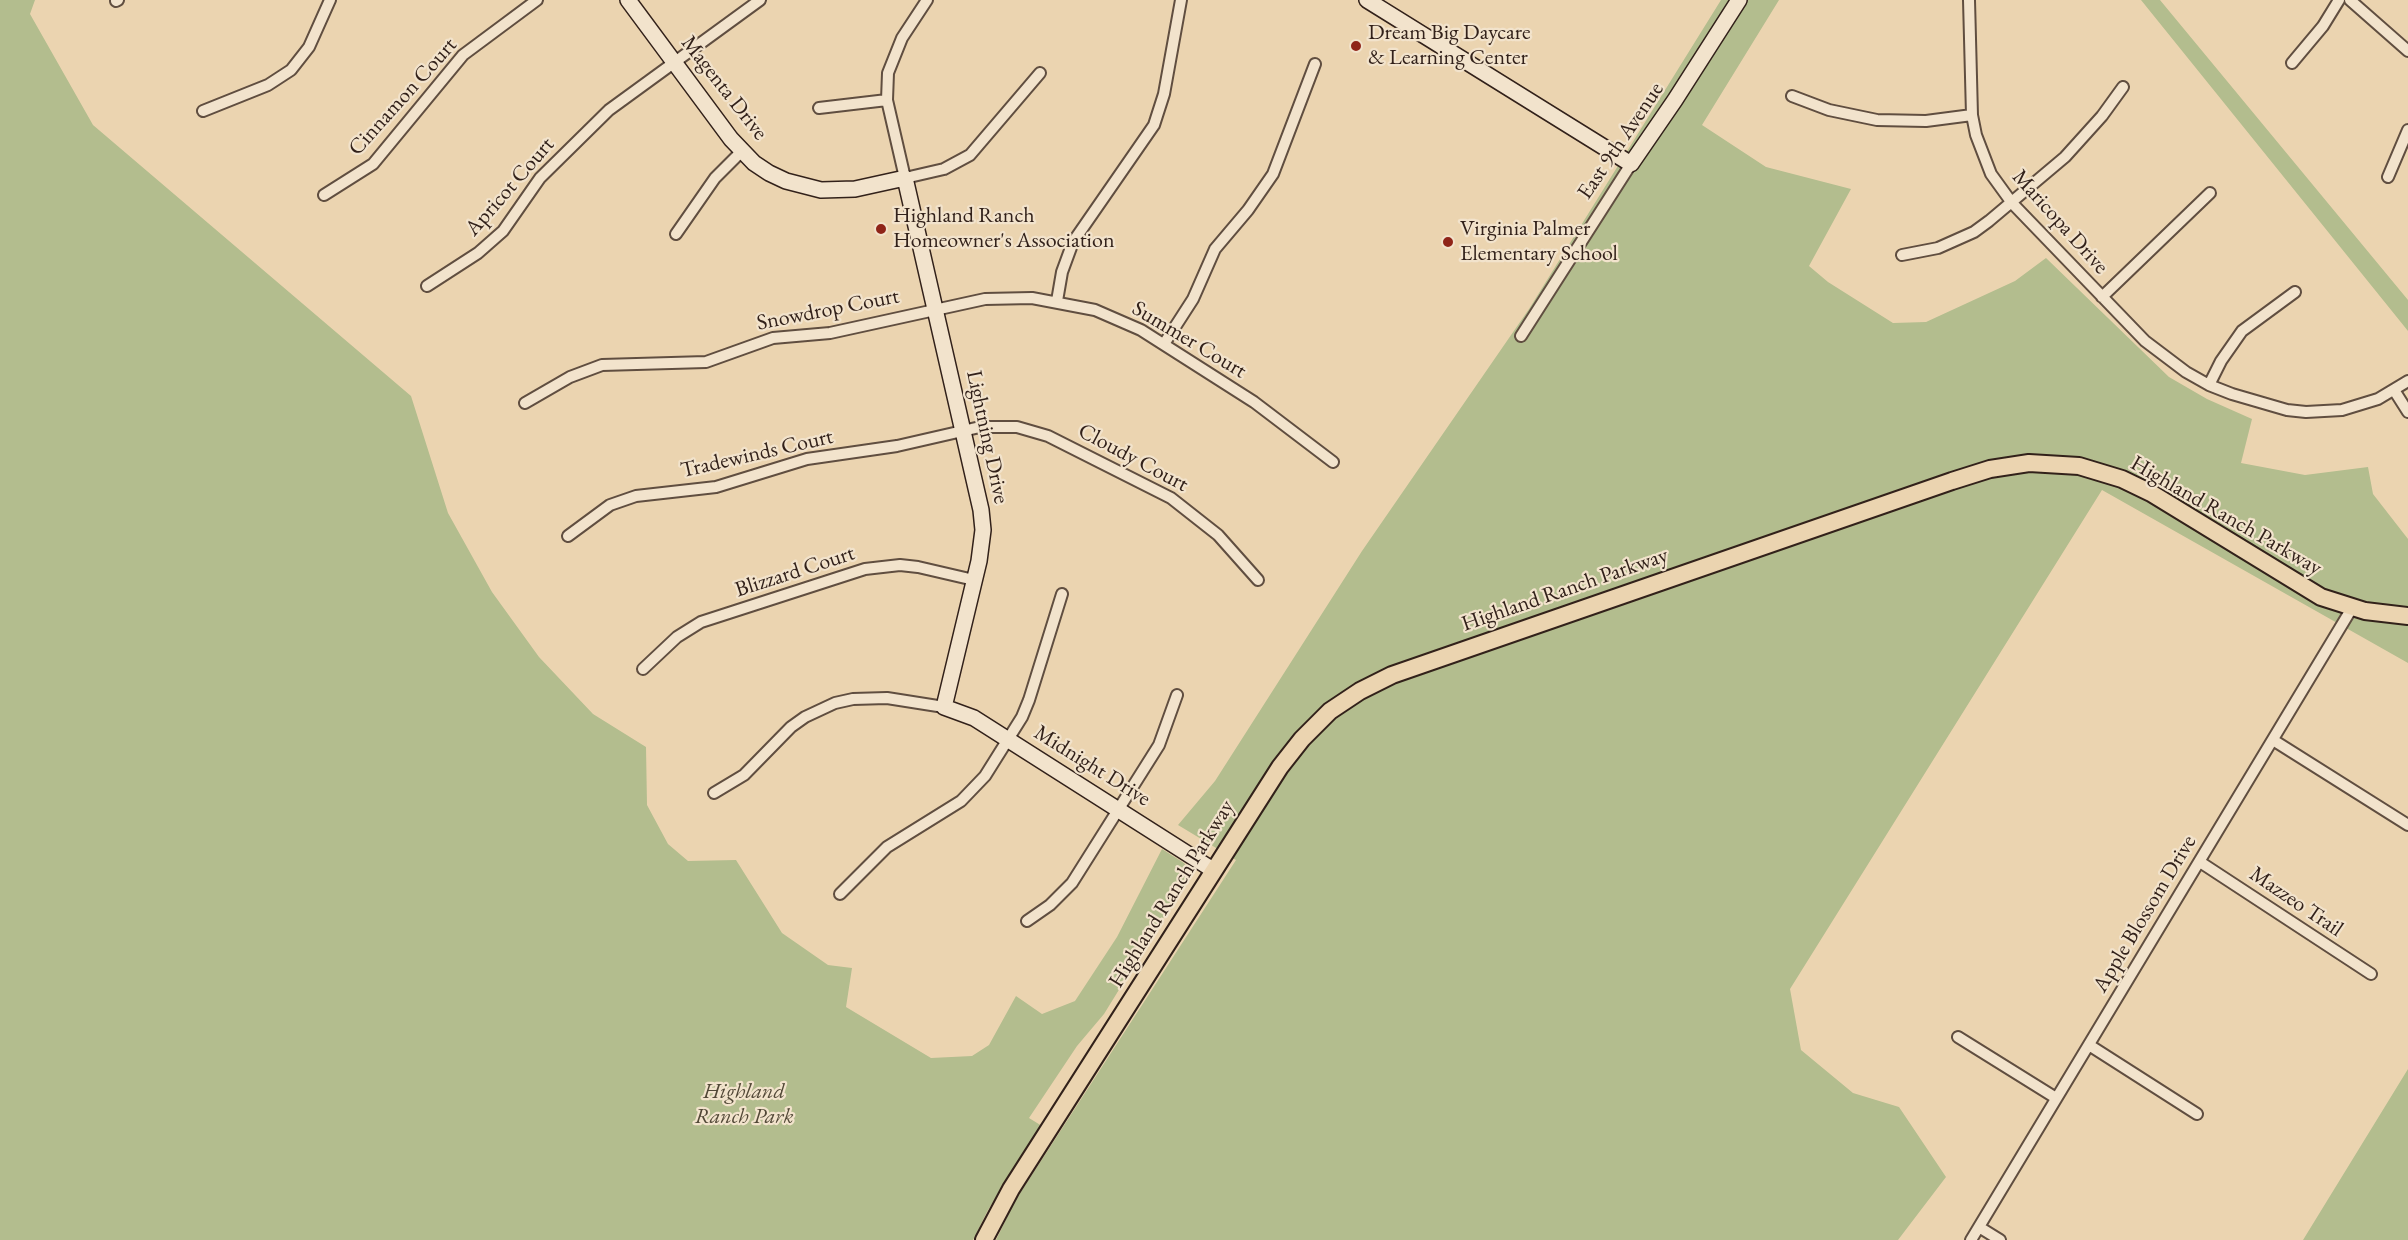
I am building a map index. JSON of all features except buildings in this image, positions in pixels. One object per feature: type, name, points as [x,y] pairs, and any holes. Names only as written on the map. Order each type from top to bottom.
[{"type":"main road","name":"Magenta Drive","points":[[628,0],[742,151],[769,173],[786,181],[821,190],[855,189],[905,178]]},
{"type":"main road","points":[[1367,0],[1631,164]]},
{"type":"main road","name":"East 9th Avenue","points":[[1631,164],[1739,0]]},
{"type":"main road","name":"Lightning Drive","points":[[905,178],[982,520],[982,547],[944,707]]},
{"type":"main road","name":"Highland Ranch Parkway","points":[[984,1240],[1011,1189],[1269,783],[1302,739],[1330,711],[1376,682],[1990,469],[2029,464],[2062,464],[2115,476],[2151,494],[2307,591],[2352,608],[2408,616]]},
{"type":"main road","name":"Midnight Drive","points":[[944,707],[974,718],[1214,870]]},
{"type":"street","points":[[203,111],[268,85],[291,70],[309,47],[330,0]]},
{"type":"street","name":"Cinnamon Court","points":[[324,195],[357,176],[380,156],[463,55],[537,0]]},
{"type":"street","name":"Apricot Court","points":[[427,286],[490,244],[514,217],[540,178],[609,110],[760,0]]},
{"type":"street","points":[[927,0],[902,38],[888,73],[887,100],[905,178],[944,169],[970,155],[1040,73]]},
{"type":"street","points":[[1057,301],[1062,272],[1073,242],[1154,125],[1164,94],[1181,0]]},
{"type":"street","name":"Maricopa Drive","points":[[1969,0],[1972,115],[1983,155],[2012,203],[2102,297],[2165,357],[2209,385],[2254,402],[2306,412],[2351,408],[2394,390],[2408,381]]},
{"type":"street","points":[[2292,63],[2317,34],[2339,0]]},
{"type":"street","points":[[2349,0],[2408,51]]},
{"type":"street","points":[[1164,344],[1192,299],[1215,249],[1248,210],[1273,174],[1315,64]]},
{"type":"street","points":[[1902,255],[1938,248],[1956,241],[1989,221],[2085,137],[2123,87]]},
{"type":"street","points":[[1792,96],[1828,110],[1877,120],[1926,121],[1972,115]]},
{"type":"street","points":[[819,108],[887,100]]},
{"type":"street","points":[[2388,177],[2408,130]]},
{"type":"street","points":[[676,234],[715,178],[742,151]]},
{"type":"street","name":"East 9th Avenue","points":[[1521,336],[1631,164]]},
{"type":"street","points":[[2102,297],[2210,193]]},
{"type":"street","points":[[2209,385],[2220,361],[2242,331],[2295,292]]},
{"type":"street","name":"Summer Court","points":[[935,309],[985,299],[1020,297],[1057,301],[1118,319],[1164,344],[1254,402],[1333,462]]},
{"type":"street","name":"Snowdrop Court","points":[[525,403],[570,377],[602,365],[706,362],[773,338],[830,333],[935,309]]},
{"type":"street","points":[[2394,390],[2408,412]]},
{"type":"street","name":"Cloudy Court","points":[[963,431],[998,426],[1031,430],[1048,436],[1145,484],[1194,514],[1218,535],[1258,580]]},
{"type":"street","name":"Tradewinds Court","points":[[568,536],[600,512],[623,500],[716,488],[807,459],[897,446],[963,431]]},
{"type":"street","name":"Blizzard Court","points":[[643,669],[677,637],[701,622],[865,569],[909,566],[974,580]]},
{"type":"street","points":[[840,894],[887,847],[946,811],[974,789],[1008,740],[1029,700],[1062,594]]},
{"type":"street","name":"Apple Blossom Drive","points":[[1971,1240],[2352,608]]},
{"type":"street","points":[[1027,921],[1050,905],[1071,883],[1159,745],[1176,695]]},
{"type":"street","points":[[714,793],[744,775],[791,727],[836,703],[861,698],[887,698],[944,707]]},
{"type":"street","points":[[2273,740],[2408,825]]},
{"type":"street","name":"Mazzeo Trail","points":[[2200,862],[2371,974]]},
{"type":"street","points":[[1958,1037],[2056,1098]]},
{"type":"street","points":[[2089,1045],[2197,1114]]},
{"type":"street","points":[[1979,1227],[2000,1240]]},
{"type":"green space","name":"Highland Ranch Park","points":[[0,0],[35,0],[30,14],[93,125],[411,396],[448,513],[492,592],[539,657],[593,714],[646,747],[647,805],[668,844],[688,861],[736,860],[782,933],[828,965],[852,968],[846,1007],[931,1058],[972,1056],[989,1045],[1016,996],[1042,1014],[1075,1001],[1117,937],[1162,849],[1184,863],[1188,869],[1188,878],[1104,1014],[1077,1046],[1029,1118],[1042,1126],[988,1210],[973,1240],[0,1240]]},
{"type":"green space","points":[[1721,0],[1779,0],[1702,125],[1766,167],[1851,189],[1809,266],[1828,282],[1893,323],[1926,322],[2015,281],[2046,258],[2169,377],[2207,399],[2252,419],[2241,463],[2305,475],[2368,467],[2373,494],[2408,539],[2408,663],[2102,490],[1790,989],[1801,1050],[1853,1093],[1899,1107],[1946,1177],[1898,1240],[996,1240],[1015,1201],[1236,860],[1178,825],[1215,781],[1362,551],[1529,309]]},
{"type":"green space","points":[[2141,0],[2160,0],[2408,300],[2408,331]]},
{"type":"green space","points":[[2408,1069],[2408,1240],[2303,1240]]},
{"type":"place","name":"Dream Big Daycare & Learning Center","points":[[1356,46]]},
{"type":"place","name":"Highland Ranch Homeowner's Association","points":[[881,229]]},
{"type":"place","name":"Virginia Palmer Elementary School","points":[[1448,242]]}]
